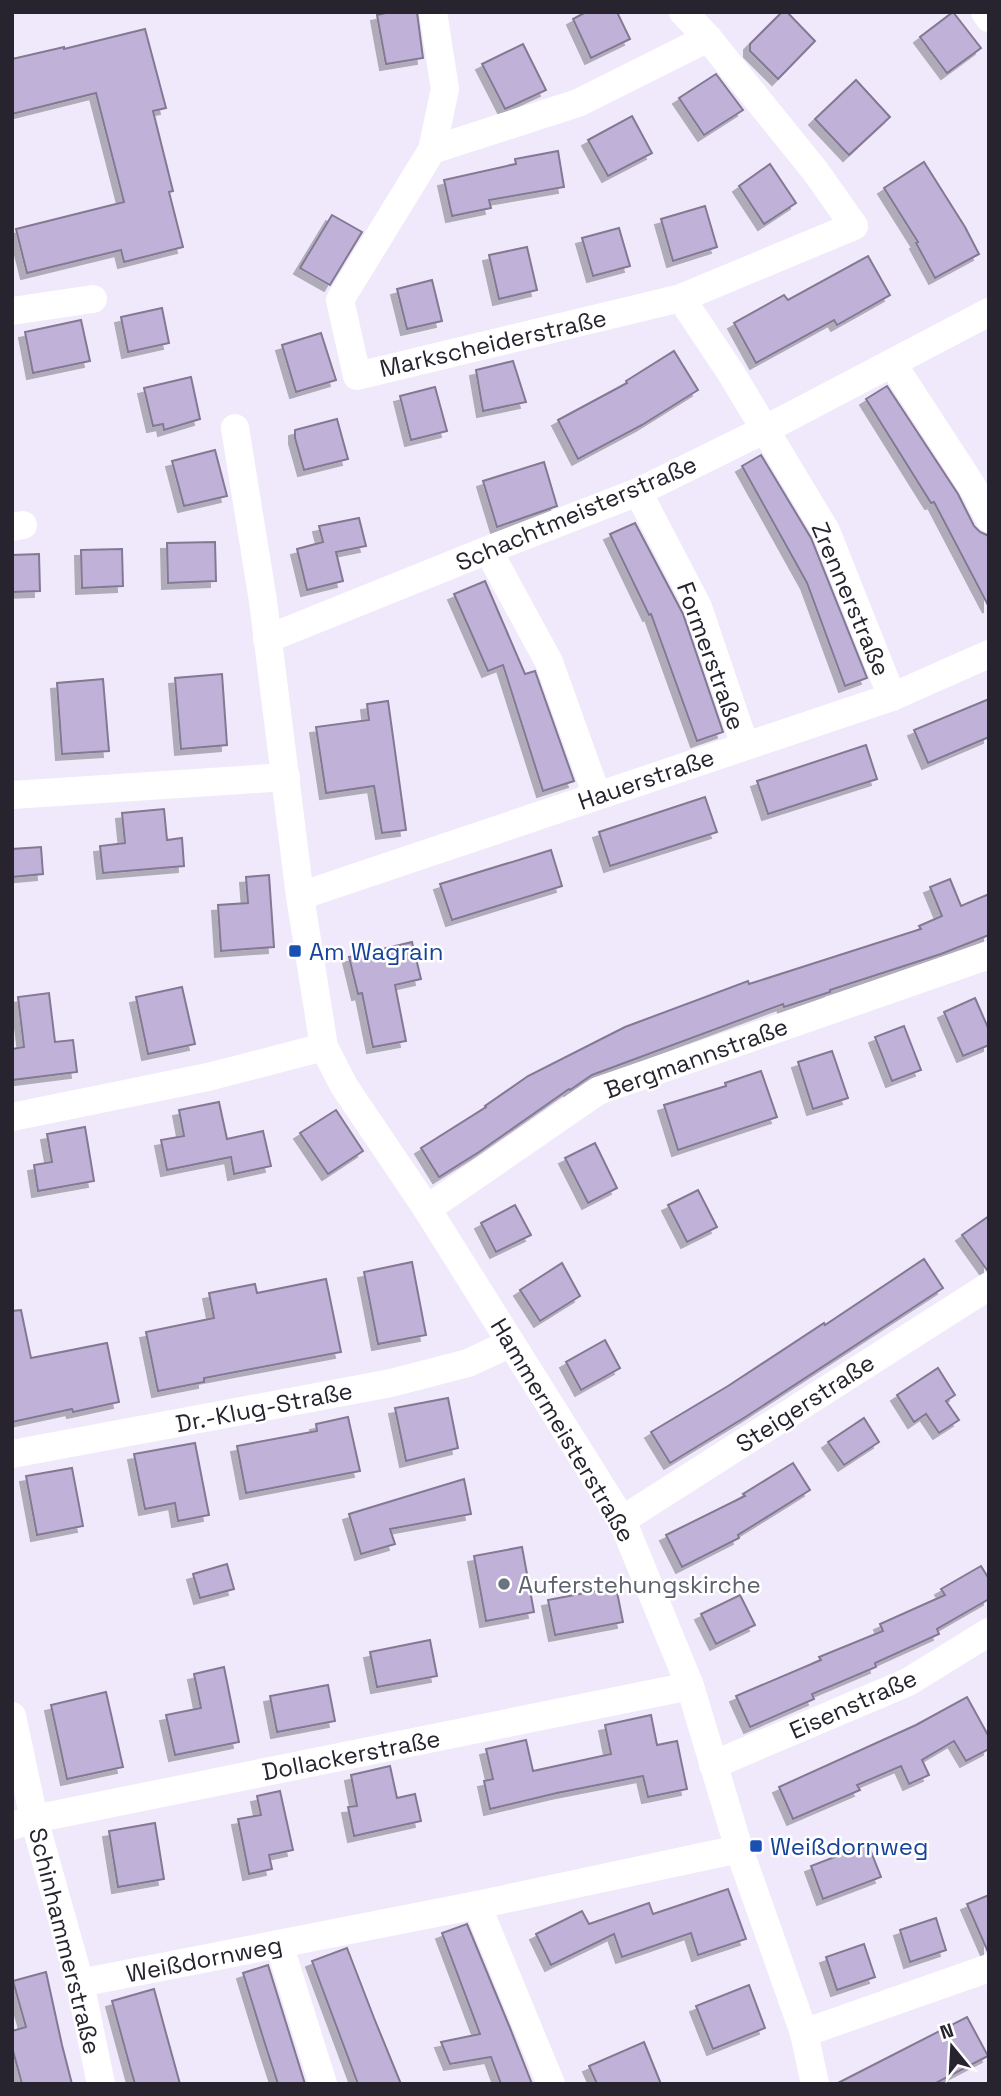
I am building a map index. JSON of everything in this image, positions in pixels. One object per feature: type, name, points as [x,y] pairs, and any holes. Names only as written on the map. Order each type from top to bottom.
[{"type":"street","points":[[433,12],[445,89],[432,150],[578,103],[708,38],[683,12]]},
{"type":"street","points":[[985,12],[989,18]]},
{"type":"street","name":"Markscheiderstraße","points":[[432,150],[340,300],[357,376],[681,298],[854,226],[816,172],[708,38]]},
{"type":"street","points":[[681,298],[731,373],[764,430]]},
{"type":"street","points":[[12,311],[93,299]]},
{"type":"street","name":"Schachtmeisterstraße","points":[[267,639],[639,492],[989,312]]},
{"type":"street","points":[[892,363],[972,486],[989,518]]},
{"type":"street","points":[[12,1117],[208,1077],[324,1047],[300,896],[264,601],[235,428]]},
{"type":"street","name":"Zrennerstraße","points":[[764,430],[825,531],[892,697]]},
{"type":"street","name":"Formerstraße","points":[[639,492],[698,607],[745,746]]},
{"type":"street","points":[[488,550],[549,662],[597,796]]},
{"type":"street","name":"Hauerstraße","points":[[300,896],[892,697],[989,654]]},
{"type":"street","points":[[12,795],[286,777]]},
{"type":"street","name":"Bergmannstraße","points":[[426,1209],[598,1091],[989,955]]},
{"type":"street","name":"Hammermeisterstraße","points":[[324,1047],[344,1086],[512,1343],[622,1520],[690,1686],[739,1849],[804,2033],[815,2084]]},
{"type":"street","name":"Steigerstraße","points":[[622,1520],[989,1286]]},
{"type":"street","name":"Dr.-Klug-Straße","points":[[12,1454],[391,1383],[468,1363],[512,1343]]},
{"type":"street","name":"Eisenstraße","points":[[713,1765],[908,1682],[989,1632]]},
{"type":"street","name":"Dollackerstraße","points":[[23,1822],[690,1686]]},
{"type":"street","name":"Schinhammerstraße","points":[[12,1716],[23,1822],[80,1983],[101,2084]]},
{"type":"street","name":"Weißdornweg","points":[[80,1983],[477,1905],[739,1849]]},
{"type":"street","points":[[477,1905],[551,2084]]},
{"type":"street","points":[[279,1944],[323,2084]]},
{"type":"street","points":[[804,2033],[989,1968]]},
{"type":"building","points":[[417,12],[423,58],[386,64],[377,15]]},
{"type":"building","points":[[586,12],[617,12],[630,39],[591,58],[573,19]]},
{"type":"building","points":[[782,12],[787,12],[815,41],[778,79],[750,51],[750,44]]},
{"type":"building","points":[[953,12],[981,48],[947,73],[920,37]]},
{"type":"building","points":[[145,29],[166,108],[153,111],[173,191],[169,192],[183,247],[124,262],[121,250],[27,273],[16,229],[124,202],[96,93],[12,114],[12,59]]},
{"type":"building","points":[[523,44],[546,90],[505,109],[482,64]]},
{"type":"building","points":[[716,74],[743,110],[704,135],[679,98]]},
{"type":"building","points":[[856,80],[890,117],[849,155],[815,119]]},
{"type":"building","points":[[632,116],[652,153],[608,176],[588,140]]},
{"type":"building","points":[[558,151],[564,187],[489,200],[491,208],[452,216],[444,180],[516,164],[515,159]]},
{"type":"building","points":[[924,162],[979,254],[935,278],[916,243],[918,242],[884,188]]},
{"type":"building","points":[[770,164],[796,203],[764,224],[739,186]]},
{"type":"building","points":[[705,206],[717,247],[673,261],[661,219]]},
{"type":"building","points":[[332,215],[362,232],[330,285],[300,268]]},
{"type":"building","points":[[619,228],[630,266],[593,276],[582,238]]},
{"type":"building","points":[[527,247],[537,290],[499,299],[489,255]]},
{"type":"building","points":[[868,256],[890,295],[837,325],[834,320],[756,363],[734,323],[784,295],[788,300]]},
{"type":"building","points":[[432,280],[442,321],[407,329],[397,289]]},
{"type":"building","points":[[162,308],[169,343],[128,352],[121,317]]},
{"type":"building","points":[[81,320],[90,361],[33,373],[25,332]]},
{"type":"building","points":[[321,333],[336,380],[296,392],[282,345]]},
{"type":"building","points":[[674,351],[698,390],[642,425],[578,459],[558,420],[627,383],[626,381]]},
{"type":"building","points":[[513,361],[526,402],[483,411],[476,370]]},
{"type":"building","points":[[191,377],[200,419],[164,430],[163,424],[153,426],[144,388]]},
{"type":"building","points":[[887,386],[958,494],[974,526],[989,536],[989,607],[934,502],[931,503],[866,399]]},
{"type":"building","points":[[435,387],[447,431],[411,440],[400,396]]},
{"type":"building","points":[[337,419],[348,459],[304,470],[295,430]]},
{"type":"building","points":[[215,450],[227,496],[184,506],[172,461]]},
{"type":"building","points":[[761,455],[811,538],[867,678],[845,686],[807,583],[742,466]]},
{"type":"building","points":[[544,462],[557,506],[497,527],[483,481]]},
{"type":"building","points":[[359,518],[366,546],[336,552],[343,581],[307,590],[297,549],[323,542],[319,526]]},
{"type":"building","points":[[635,523],[683,614],[723,732],[697,741],[651,614],[649,615],[610,534]]},
{"type":"building","points":[[215,542],[216,581],[168,583],[167,543]]},
{"type":"building","points":[[122,549],[123,586],[82,588],[81,550]]},
{"type":"building","points":[[39,554],[40,591],[12,592],[12,555]]},
{"type":"building","points":[[485,581],[525,674],[535,671],[574,781],[543,791],[503,665],[488,671],[454,594]]},
{"type":"building","points":[[222,674],[227,745],[181,749],[175,678]]},
{"type":"building","points":[[103,679],[109,751],[62,754],[57,683]]},
{"type":"building","points":[[989,699],[989,737],[928,763],[914,730]]},
{"type":"building","points":[[388,701],[406,830],[382,833],[374,786],[326,793],[316,727],[369,720],[367,704]]},
{"type":"building","points":[[866,745],[877,779],[768,814],[757,781]]},
{"type":"building","points":[[705,797],[717,832],[610,866],[599,832]]},
{"type":"building","points":[[164,809],[167,840],[182,838],[184,866],[103,873],[100,846],[125,843],[122,813]]},
{"type":"building","points":[[41,847],[43,874],[12,877],[12,849]]},
{"type":"building","points":[[551,850],[562,886],[452,920],[440,884]]},
{"type":"building","points":[[269,875],[274,947],[221,951],[218,905],[248,903],[246,877]]},
{"type":"building","points":[[950,879],[961,906],[989,894],[989,935],[830,992],[784,1007],[783,1004],[592,1075],[439,1177],[421,1148],[486,1107],[528,1076],[625,1027],[748,981],[749,984],[921,929],[919,926],[942,916],[930,887]]},
{"type":"building","points":[[412,942],[421,979],[395,985],[406,1041],[373,1047],[362,993],[358,994],[349,957]]},
{"type":"building","points":[[182,987],[195,1044],[148,1054],[136,997]]},
{"type":"building","points":[[49,993],[55,1042],[73,1040],[77,1072],[12,1080],[12,1049],[24,1047],[18,997]]},
{"type":"building","points":[[975,998],[989,1030],[989,1045],[963,1056],[944,1012]]},
{"type":"building","points":[[904,1026],[921,1070],[892,1081],[875,1037]]},
{"type":"building","points":[[832,1051],[848,1098],[813,1109],[798,1062]]},
{"type":"building","points":[[761,1071],[777,1117],[678,1150],[664,1105],[726,1086],[725,1083]]},
{"type":"building","points":[[219,1102],[227,1139],[263,1131],[271,1166],[234,1174],[231,1157],[167,1170],[161,1140],[184,1136],[179,1110]]},
{"type":"building","points":[[336,1110],[363,1151],[328,1174],[300,1133]]},
{"type":"building","points":[[85,1127],[94,1181],[38,1191],[34,1165],[52,1162],[47,1134]]},
{"type":"building","points":[[595,1143],[617,1188],[588,1203],[565,1158]]},
{"type":"building","points":[[698,1190],[717,1227],[687,1242],[668,1205]]},
{"type":"building","points":[[515,1205],[531,1235],[496,1252],[481,1223]]},
{"type":"building","points":[[989,1216],[989,1269],[987,1270],[962,1235]]},
{"type":"building","points":[[924,1259],[943,1288],[670,1463],[651,1432],[728,1386],[824,1323],[825,1325]]},
{"type":"building","points":[[412,1262],[426,1335],[378,1344],[364,1272]]},
{"type":"building","points":[[562,1263],[580,1296],[540,1321],[520,1290]]},
{"type":"building","points":[[326,1279],[341,1352],[204,1378],[204,1382],[158,1391],[146,1332],[214,1318],[209,1293],[255,1284],[257,1293]]},
{"type":"building","points":[[21,1310],[31,1358],[107,1343],[119,1402],[12,1422],[12,1311]]},
{"type":"building","points":[[605,1340],[620,1368],[581,1390],[566,1362]]},
{"type":"building","points":[[938,1368],[955,1395],[946,1401],[959,1420],[939,1433],[926,1414],[914,1422],[897,1395]]},
{"type":"building","points":[[448,1398],[458,1448],[406,1461],[395,1408]]},
{"type":"building","points":[[348,1417],[360,1471],[246,1493],[237,1446],[317,1431],[316,1424]]},
{"type":"building","points":[[864,1418],[879,1442],[844,1465],[828,1442]]},
{"type":"building","points":[[195,1443],[209,1515],[178,1521],[175,1503],[145,1509],[134,1454]]},
{"type":"building","points":[[793,1463],[810,1490],[738,1535],[739,1538],[682,1567],[666,1535],[745,1496],[743,1494]]},
{"type":"building","points":[[72,1468],[83,1526],[37,1535],[26,1476]]},
{"type":"building","points":[[464,1479],[471,1514],[390,1529],[395,1544],[361,1554],[349,1514]]},
{"type":"building","name":"Auferstehungskirche","points":[[522,1547],[534,1612],[486,1621],[474,1556]]},
{"type":"building","points":[[227,1564],[234,1589],[200,1598],[193,1574]]},
{"type":"building","points":[[981,1566],[989,1579],[989,1599],[937,1629],[939,1634],[875,1663],[876,1667],[812,1694],[814,1699],[750,1727],[736,1696],[821,1660],[819,1657],[883,1631],[880,1624],[945,1595],[941,1589]]},
{"type":"building","points":[[616,1587],[623,1622],[555,1635],[548,1600]]},
{"type":"building","points":[[740,1595],[755,1625],[716,1644],[701,1614]]},
{"type":"building","points":[[430,1640],[437,1676],[377,1687],[370,1652]]},
{"type":"building","points":[[224,1667],[239,1742],[175,1755],[166,1715],[201,1708],[194,1674]]},
{"type":"building","points":[[328,1685],[335,1721],[277,1732],[270,1696]]},
{"type":"building","points":[[106,1692],[123,1767],[67,1779],[51,1705]]},
{"type":"building","points":[[967,1697],[989,1737],[989,1749],[966,1761],[954,1741],[922,1760],[929,1775],[909,1784],[901,1766],[857,1785],[860,1790],[793,1819],[779,1787],[916,1725]]},
{"type":"building","points":[[651,1715],[657,1745],[677,1741],[687,1789],[648,1797],[643,1776],[490,1809],[484,1781],[493,1779],[486,1749],[526,1740],[533,1771],[611,1754],[605,1725]]},
{"type":"building","points":[[390,1766],[397,1798],[415,1794],[421,1821],[354,1836],[348,1807],[357,1806],[351,1775]]},
{"type":"building","points":[[280,1791],[293,1850],[269,1855],[272,1869],[249,1874],[238,1819],[261,1815],[257,1796]]},
{"type":"building","points":[[155,1823],[164,1879],[118,1887],[109,1831]]},
{"type":"building","points":[[868,1844],[881,1877],[823,1899],[811,1866]]},
{"type":"building","points":[[728,1889],[746,1939],[698,1955],[691,1933],[622,1957],[614,1934],[551,1965],[536,1934],[582,1911],[589,1924],[649,1903],[653,1914]]},
{"type":"building","points":[[989,1895],[989,1952],[988,1952],[967,1904]]},
{"type":"building","points":[[936,1918],[946,1950],[910,1962],[900,1930]]},
{"type":"building","points":[[467,1924],[532,2084],[501,2084],[491,2057],[450,2064],[441,2042],[480,2034],[442,1933]]},
{"type":"building","points":[[864,1944],[875,1977],[837,1990],[826,1957]]},
{"type":"building","points":[[347,1948],[401,2084],[358,2084],[312,1961]]},
{"type":"building","points":[[268,1965],[305,2084],[278,2084],[265,2044],[243,1973]]},
{"type":"building","points":[[46,1972],[72,2084],[22,2084],[12,2047],[12,2031],[26,2027],[13,1981]]},
{"type":"building","points":[[749,1985],[765,2028],[713,2049],[696,2006]]},
{"type":"building","points":[[154,1989],[180,2084],[135,2084],[112,2001]]},
{"type":"building","points":[[967,2017],[988,2056],[934,2084],[836,2084]]},
{"type":"building","points":[[644,2042],[661,2084],[597,2084],[589,2066]]},
{"type":"place","name":"Am Wagrain","points":[[295,951]]},
{"type":"place","name":"Auferstehungskirche","points":[[504,1584]]},
{"type":"place","name":"Weißdornweg","points":[[756,1846]]}]
